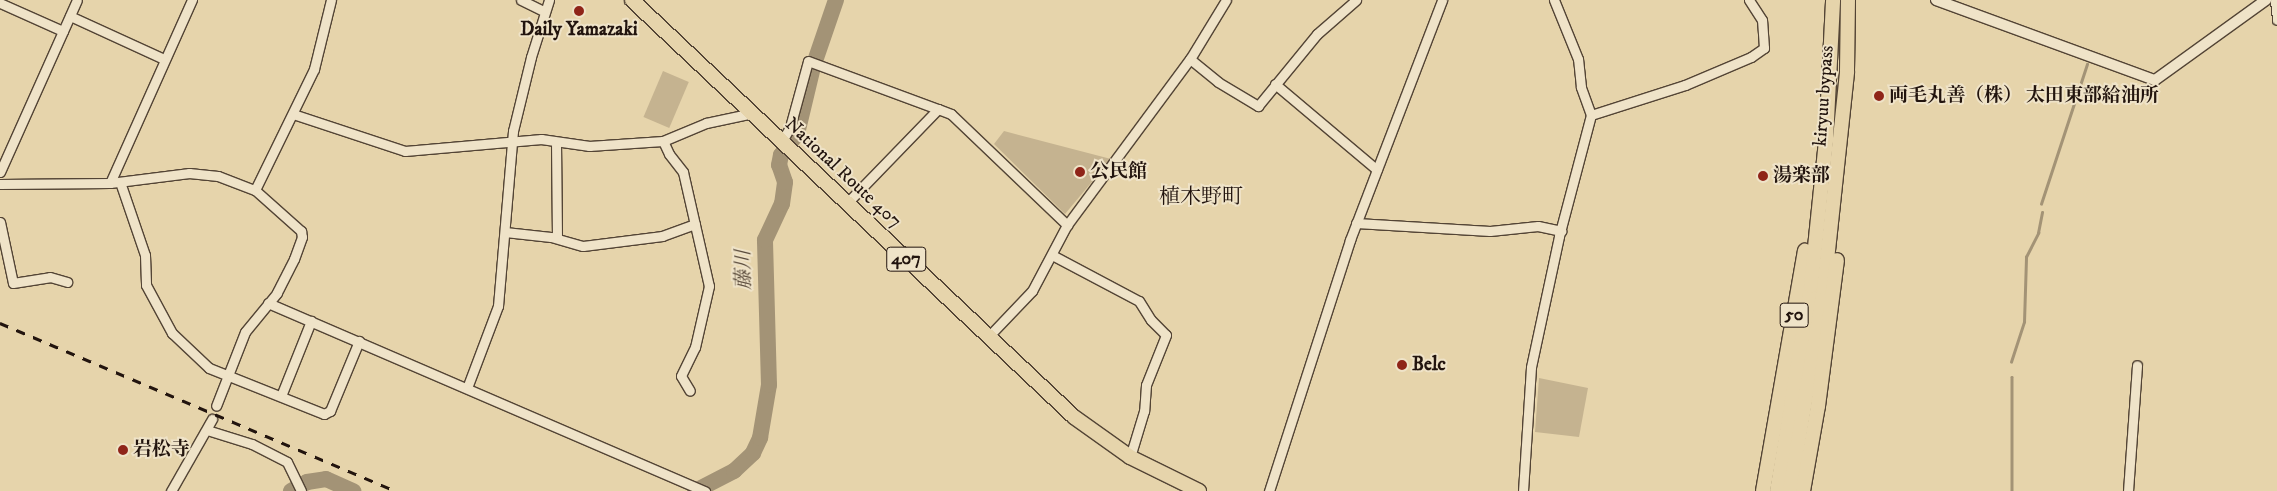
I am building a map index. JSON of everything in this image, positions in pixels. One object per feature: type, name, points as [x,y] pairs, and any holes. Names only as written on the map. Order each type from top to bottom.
[{"type":"highway","name":"National Route 407","points":[[632,0],[1074,417],[1130,457],[1199,491]]},
{"type":"highway","name":"kiryuu bypass","points":[[1777,491],[1810,286],[1826,140],[1832,0]]},
{"type":"highway","name":"kiryuu bypass","points":[[1790,491],[1824,288],[1847,70],[1848,0]]},
{"type":"highway","name":"50","points":[[1763,491],[1826,140]]},
{"type":"highway","name":"50","points":[[1803,491],[1834,290],[1841,209],[1838,162]]},
{"type":"street","points":[[0,172],[77,0]]},
{"type":"street","points":[[192,0],[164,59],[115,183],[144,255],[146,285],[172,333],[209,368],[324,414],[330,411],[359,342]]},
{"type":"street","points":[[256,190],[314,69],[331,0]]},
{"type":"street","points":[[521,0],[544,11]]},
{"type":"street","points":[[467,388],[498,306],[512,143],[544,11],[550,0]]},
{"type":"street","points":[[988,337],[1032,291],[1067,225],[1190,60],[1226,0]]},
{"type":"street","points":[[1190,60],[1218,82],[1258,106],[1317,34],[1356,0]]},
{"type":"street","points":[[1268,491],[1356,223],[1442,0]]},
{"type":"street","points":[[1523,491],[1531,367],[1561,231],[1591,116],[1581,87],[1578,60],[1554,0]]},
{"type":"street","points":[[1591,116],[1685,85],[1751,57],[1764,48],[1762,20],[1748,0]]},
{"type":"street","points":[[1936,0],[2155,80],[2266,0]]},
{"type":"street","points":[[2275,0],[2277,20]]},
{"type":"street","points":[[0,3],[64,31]]},
{"type":"street","points":[[70,16],[164,59]]},
{"type":"street","points":[[782,141],[790,127],[808,61],[951,114],[1067,225]]},
{"type":"street","points":[[1275,84],[1377,170]]},
{"type":"street","points":[[847,203],[938,109]]},
{"type":"street","points":[[293,114],[405,151],[541,140],[590,146],[663,141],[706,123],[753,113]]},
{"type":"street","points":[[663,141],[669,154],[684,172],[709,286],[696,347],[682,376],[690,391]]},
{"type":"street","points":[[556,142],[557,238]]},
{"type":"street","points":[[0,184],[115,183],[189,173],[218,176],[256,190],[301,231],[302,237],[277,293],[244,332],[216,406]]},
{"type":"street","points":[[0,222],[13,283],[50,277],[67,282]]},
{"type":"street","points":[[1356,223],[1490,230],[1538,226],[1561,231]]},
{"type":"street","points":[[505,232],[557,238],[578,246],[662,236],[695,224]]},
{"type":"street","points":[[1052,255],[1139,301],[1150,320],[1166,335],[1146,385],[1144,412],[1130,457]]},
{"type":"street","points":[[268,303],[704,491]]},
{"type":"street","points":[[281,396],[311,321]]},
{"type":"street","points":[[2128,491],[2137,365]]},
{"type":"street","points":[[171,491],[212,419]]},
{"type":"street","points":[[206,430],[252,444],[287,462],[301,491]]},
{"type":"shaded area","points":[[663,71],[689,82],[669,128],[643,117]]},
{"type":"shaded area","points":[[1004,131],[1111,159],[1065,214],[994,144]]},
{"type":"shaded area","points":[[1539,378],[1588,388],[1579,437],[1535,432]]},
{"type":"waterway","name":"藤川","points":[[695,491],[734,471],[753,453],[760,438],[769,385],[765,240],[782,204],[785,182],[779,165],[781,155],[797,134],[813,67],[836,0]]},
{"type":"waterway","points":[[2041,204],[2087,64]]},
{"type":"waterway","points":[[2011,362],[2024,322],[2026,257],[2038,233],[2042,212]]},
{"type":"waterway","points":[[2012,377],[2012,491]]},
{"type":"waterway","name":"藤川","points":[[291,491],[307,482],[326,479],[353,491]]},
{"type":"railway","points":[[0,323],[395,491]]},
{"type":"place","name":"Daily Yamazaki","points":[[579,11]]},
{"type":"place","name":"両毛丸善（株） 太田東部給油所","points":[[1879,96]]},
{"type":"place","name":"公民館","points":[[1080,172]]},
{"type":"place","name":"湯楽部","points":[[1763,176]]},
{"type":"place","name":"Belc","points":[[1402,365]]},
{"type":"place","name":"岩松寺","points":[[123,450]]},
{"type":"district","name":"植木野町","points":[[1201,197]]}]
